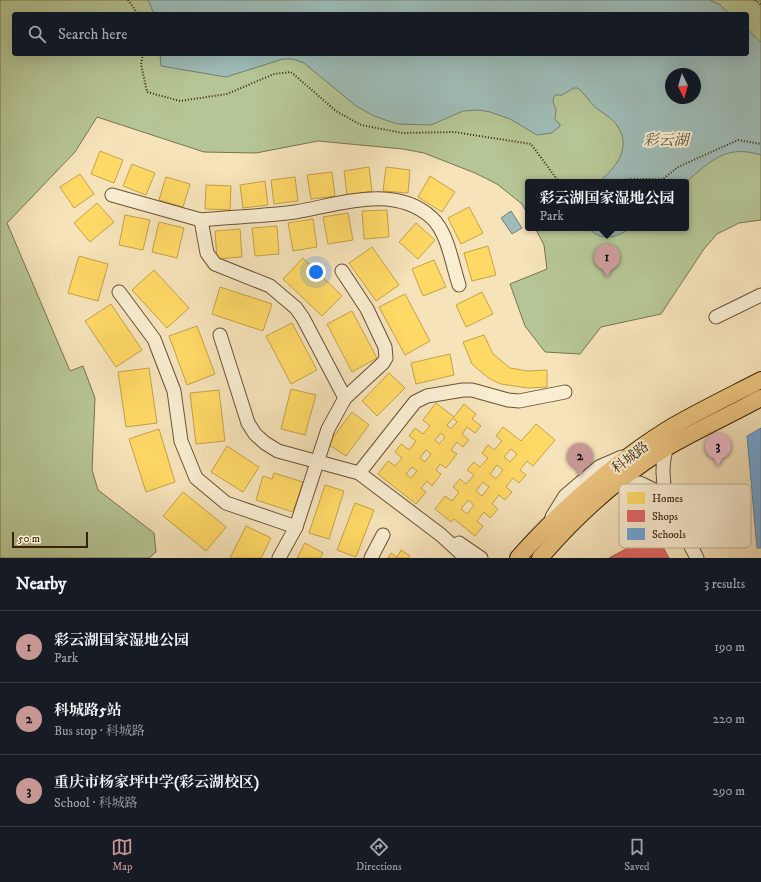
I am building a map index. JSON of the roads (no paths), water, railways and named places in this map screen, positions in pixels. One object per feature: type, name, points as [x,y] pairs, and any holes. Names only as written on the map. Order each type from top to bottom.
[{"type":"main road","name":"科城路","points":[[518,558],[544,528],[638,450],[674,426],[761,380]]},
{"type":"main road","name":"科城路","points":[[540,558],[555,541],[616,483],[667,448],[761,398]]},
{"type":"street","points":[[112,195],[201,220],[295,212],[363,199],[382,199],[405,202],[423,211],[438,225],[443,234],[459,285]]},
{"type":"street","points":[[201,220],[207,253],[214,264],[270,286],[296,308],[304,318],[345,398]]},
{"type":"street","points":[[278,558],[296,527],[328,429],[345,398],[383,363],[387,352],[367,309],[342,271]]},
{"type":"street","points":[[119,292],[154,338],[174,391],[181,441],[196,478],[226,503],[296,527]]},
{"type":"street","points":[[716,318],[761,295]]},
{"type":"street","points":[[220,335],[248,423],[255,434],[264,443],[278,451],[359,474],[441,535],[466,558]]},
{"type":"street","points":[[359,474],[415,402],[421,398],[463,390],[472,390],[508,400],[519,401],[565,392]]},
{"type":"street","points":[[664,484],[662,469],[674,426]]},
{"type":"street","points":[[616,483],[642,484]]},
{"type":"street","points":[[371,558],[383,535]]},
{"type":"street","points":[[441,535],[458,542],[481,558]]},
{"type":"street","points":[[692,548],[697,558]]},
{"type":"water","points":[[148,0],[709,0],[719,4],[728,12],[153,12]]},
{"type":"water","name":"彩云湖","points":[[749,31],[761,42],[761,155],[749,152],[728,153],[711,161],[689,179],[602,179],[611,171],[620,158],[623,143],[622,135],[613,121],[595,107],[578,88],[574,88],[562,95],[555,95],[553,100],[556,109],[555,120],[560,124],[560,126],[552,133],[537,135],[510,119],[479,110],[463,111],[431,125],[397,124],[374,116],[356,106],[304,63],[293,59],[283,59],[226,77],[161,66],[160,56],[749,56]]},
{"type":"water","points":[[511,211],[522,228],[512,234],[501,218]]},
{"type":"water","points":[[592,231],[625,231],[609,237],[603,237]]},
{"type":"place","name":"彩云湖国家湿地公园","points":[[607,277]]},
{"type":"place","name":"重庆市杨家坪中学(彩云湖校区)","points":[[718,466]]},
{"type":"place","name":"科城路5站","points":[[580,476]]}]
